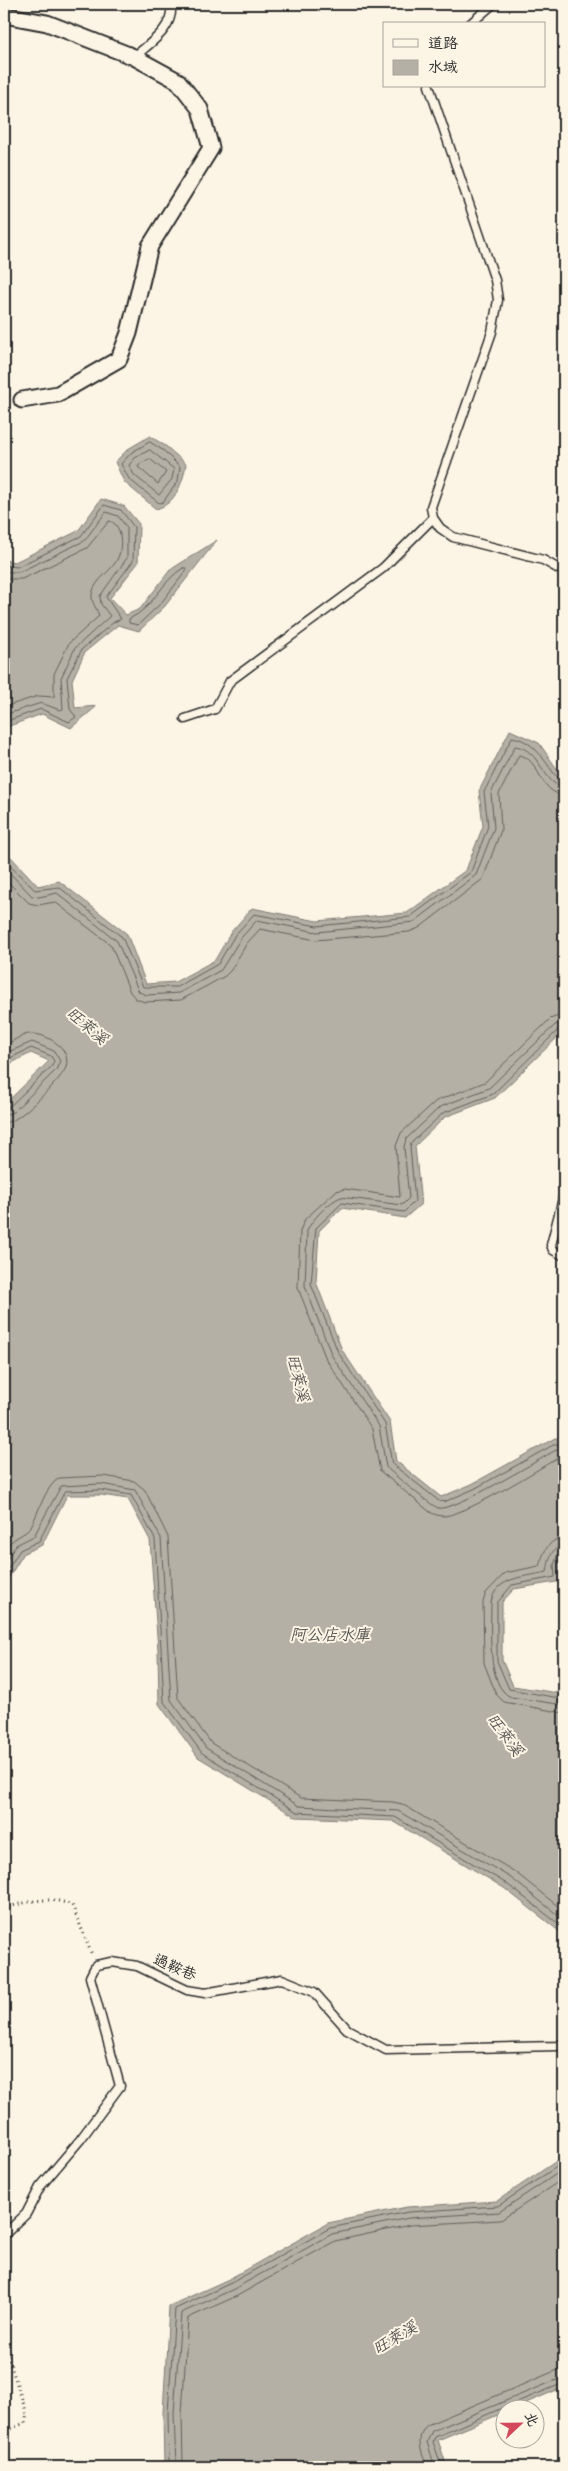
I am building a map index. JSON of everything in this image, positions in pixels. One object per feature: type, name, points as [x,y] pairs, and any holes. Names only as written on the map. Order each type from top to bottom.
[{"type":"street","points":[[4,15],[47,23],[134,57],[178,81],[200,109],[211,148],[150,246],[130,333],[119,359],[58,394],[22,400]]},
{"type":"lane","points":[[134,57],[170,23],[172,14],[171,4]]},
{"type":"lane","points":[[472,22],[493,4]]},
{"type":"lane","points":[[430,88],[495,280],[498,300],[492,332],[431,508],[433,518],[440,528],[453,537],[543,560],[564,572]]},
{"type":"lane","points":[[185,719],[215,709],[230,681],[383,568],[433,518]]},
{"type":"lane","points":[[564,1194],[551,1239],[553,1250],[564,1256]]},
{"type":"lane","name":"過鞍巷","points":[[96,1965],[112,1962],[137,1966],[187,1990],[205,1993],[282,1979],[314,1992],[348,2029],[386,2050],[558,2046],[564,2042]]},
{"type":"lane","points":[[4,2235],[26,2214],[40,2187],[80,2140],[120,2086],[90,1978],[96,1965]]},
{"type":"path","points":[[525,4],[542,9],[551,4]]},
{"type":"path","points":[[4,1908],[39,1899],[61,1900],[72,1905],[96,1965]]},
{"type":"path","points":[[4,2346],[27,2414],[25,2423],[4,2432]]},
{"type":"water","points":[[150,436],[167,447],[186,464],[183,478],[173,497],[169,502],[156,509],[124,482],[115,462],[128,449]]},
{"type":"water","points":[[101,499],[124,506],[139,524],[138,563],[110,598],[126,615],[140,609],[170,570],[217,540],[165,606],[139,631],[118,625],[85,652],[72,680],[75,708],[97,706],[71,728],[42,714],[4,728],[4,560],[15,562],[78,531]]},
{"type":"water","name":"阿公店水庫","points":[[510,730],[539,743],[564,779],[564,1031],[495,1098],[445,1117],[415,1146],[421,1204],[405,1218],[342,1208],[319,1231],[316,1282],[342,1350],[390,1422],[396,1461],[441,1497],[472,1484],[555,1438],[564,1439],[564,1552],[559,1565],[562,1581],[514,1589],[502,1602],[502,1660],[513,1686],[564,1694],[564,1935],[504,1888],[393,1821],[296,1817],[198,1757],[159,1704],[158,1650],[150,1540],[128,1499],[101,1495],[67,1495],[42,1545],[24,1553],[4,1585],[4,1105],[49,1061],[31,1053],[4,1067],[4,854],[11,857],[38,886],[59,881],[127,934],[146,984],[175,982],[215,960],[231,932],[252,908],[317,921],[407,913],[466,870],[483,826],[479,791]]},
{"type":"water","name":"旺萊溪","points":[[564,2156],[564,2387],[538,2398],[496,2398],[496,2416],[438,2440],[447,2467],[164,2467],[163,2413],[169,2306],[229,2279],[328,2223],[407,2207],[497,2201]]}]
